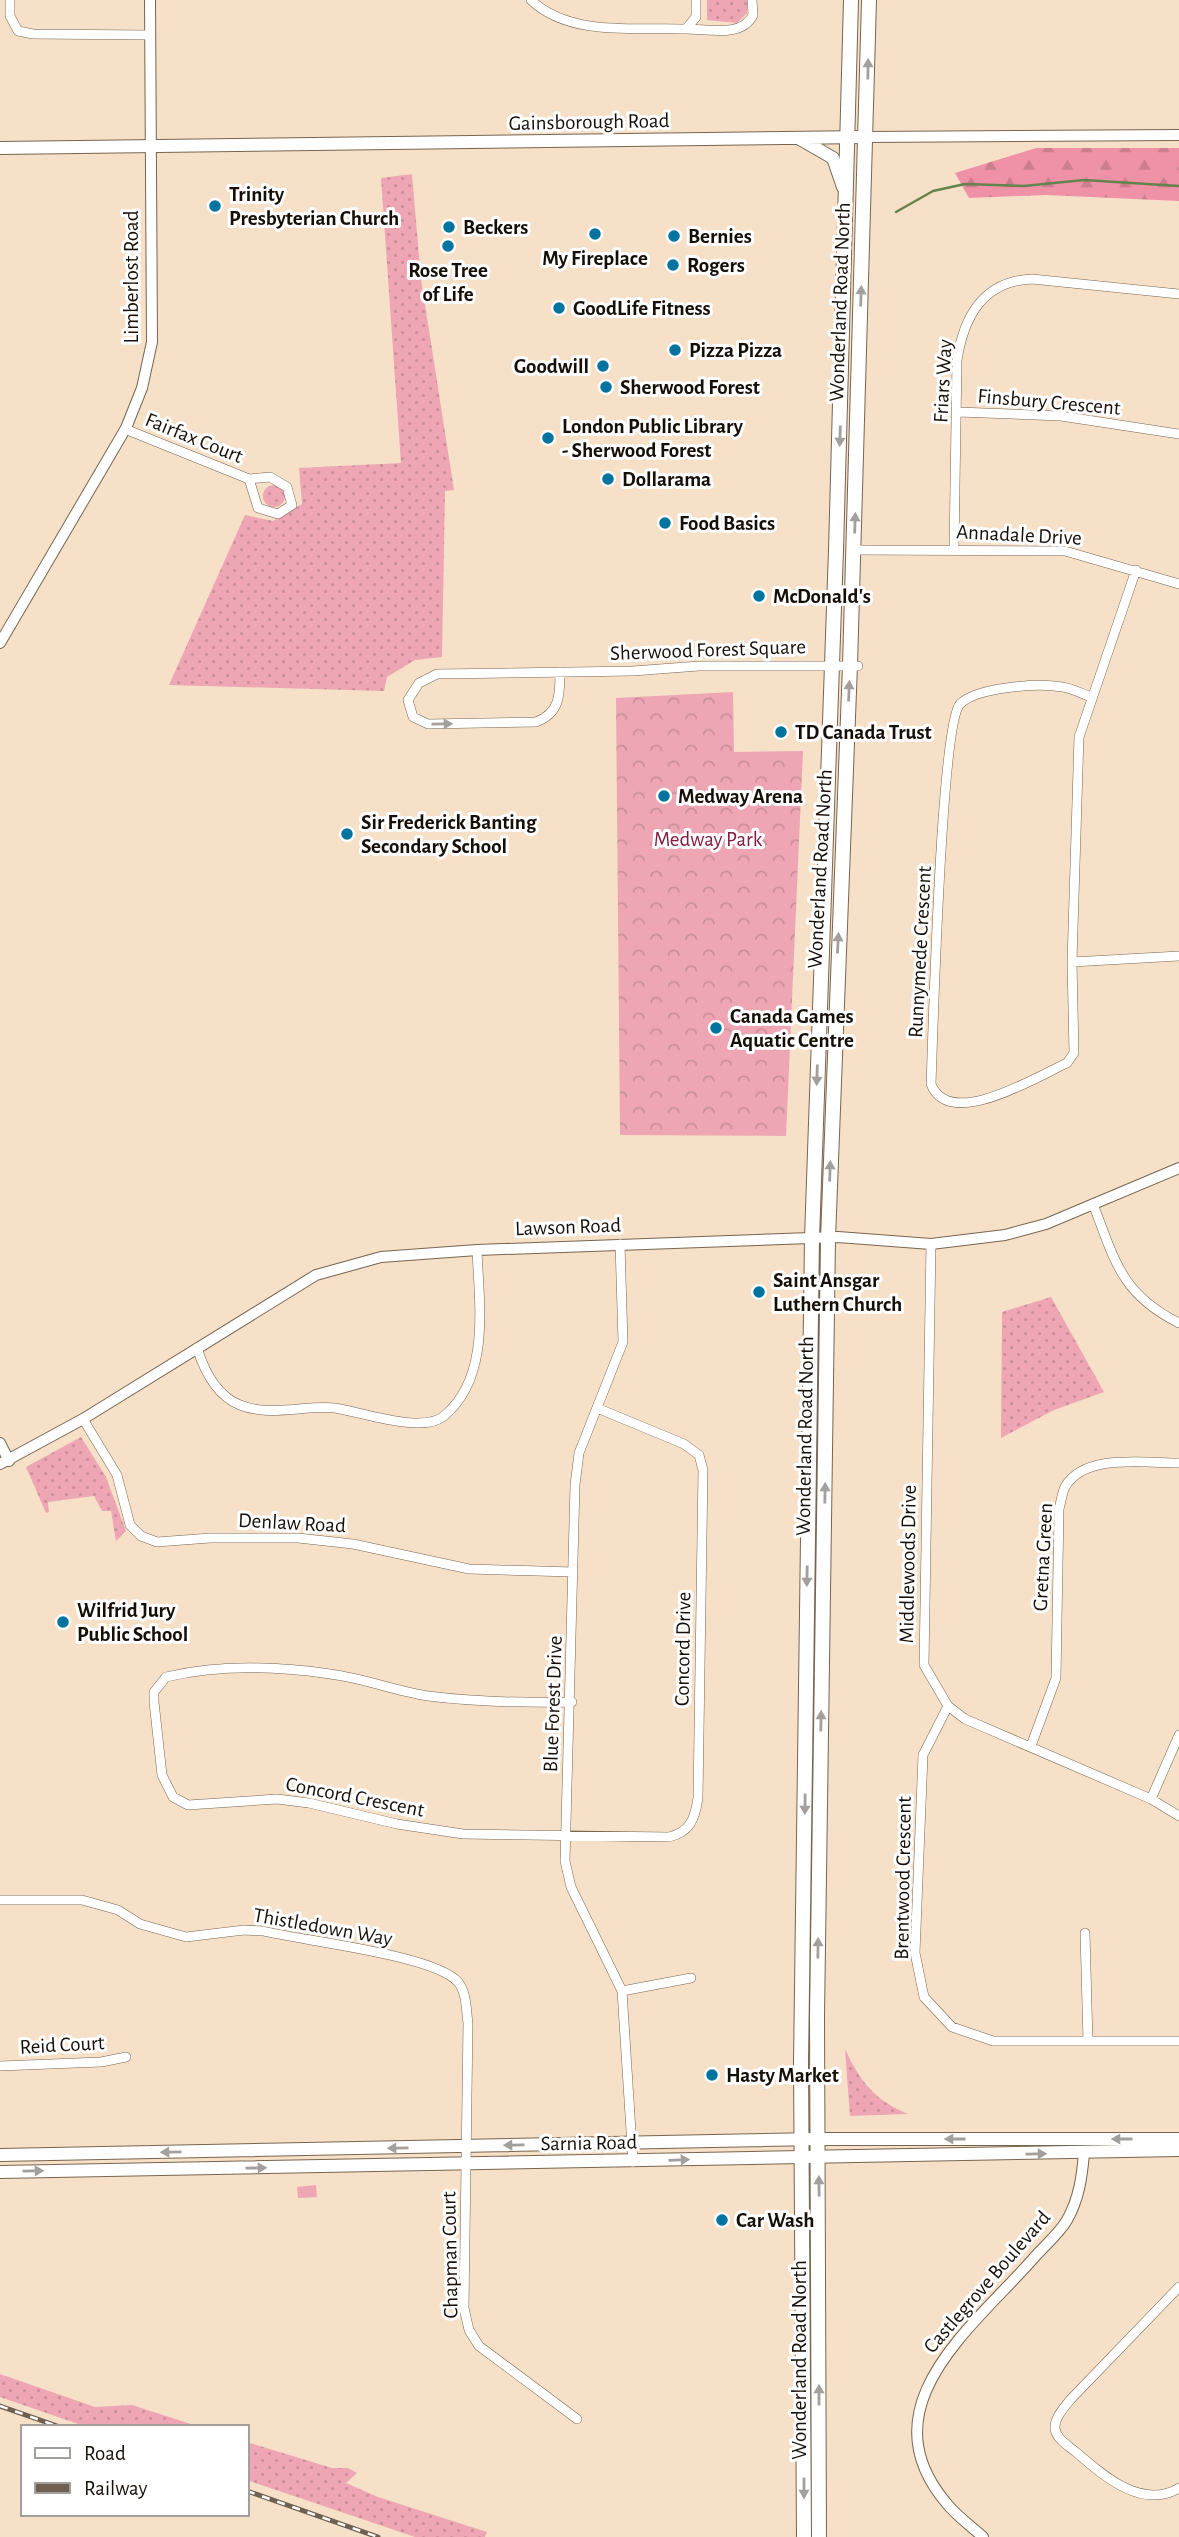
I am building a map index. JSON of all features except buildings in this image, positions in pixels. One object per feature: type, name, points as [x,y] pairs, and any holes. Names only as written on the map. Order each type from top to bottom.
[{"type":"main road","name":"Wonderland Road North","points":[[804,2537],[802,2140],[811,1238],[832,664],[851,0]]},
{"type":"main road","name":"Wonderland Road North","points":[[819,2537],[817,2017],[828,1239],[854,665],[854,550],[869,0]]},
{"type":"main road","name":"Gainsborough Road","points":[[0,148],[866,137]]},
{"type":"main road","points":[[800,138],[836,162],[847,197]]},
{"type":"main road","name":"Sarnia Road","points":[[0,2155],[802,2140],[1179,2139]]},
{"type":"main road","name":"Sarnia Road","points":[[0,2172],[1179,2150]]},
{"type":"street","points":[[10,0],[9,16],[18,31],[33,34],[149,34]]},
{"type":"street","name":"Limberlost Road","points":[[0,643],[125,429],[142,388],[152,342],[150,0]]},
{"type":"street","points":[[531,0],[551,15],[576,24],[734,30],[744,27],[754,15],[752,0]]},
{"type":"street","points":[[686,29],[696,17],[696,0]]},
{"type":"street","name":"Gainsborough Road","points":[[866,137],[1179,135]]},
{"type":"street","name":"Friars Way","points":[[954,549],[957,360],[961,334],[979,300],[997,287],[1018,279],[1179,294]]},
{"type":"street","name":"Finsbury Crescent","points":[[958,412],[1061,416],[1179,434]]},
{"type":"street","name":"Fairfax Court","points":[[125,429],[249,479],[270,477],[287,486],[292,505],[278,514],[258,508],[249,479]]},
{"type":"street","name":"Annadale Drive","points":[[854,550],[1065,551],[1179,584]]},
{"type":"street","name":"Runnymede Crescent","points":[[1092,697],[1062,687],[988,689],[971,695],[953,714],[945,784],[931,1084],[934,1094],[944,1102],[969,1104],[1067,1063],[1076,1043],[1072,962],[1076,764],[1079,737],[1136,570]]},
{"type":"street","name":"Sherwood Forest Square","points":[[560,672],[558,704],[550,716],[536,722],[428,724],[413,717],[408,700],[419,683],[437,674],[854,665]]},
{"type":"street","points":[[1072,962],[1179,956]]},
{"type":"street","name":"Lawson Road","points":[[4,1462],[83,1419],[329,1270],[381,1257],[477,1250],[811,1238],[931,1244],[1005,1236],[1046,1224],[1179,1168]]},
{"type":"street","points":[[1093,1204],[1129,1287],[1142,1301],[1179,1323]]},
{"type":"street","name":"Blue Forest Drive","points":[[621,1244],[622,1342],[579,1453],[576,1474],[572,1702],[565,1861],[571,1888],[622,1991],[633,2162]]},
{"type":"street","name":"Middlewoods Drive","points":[[931,1244],[924,1665],[948,1706],[965,1719],[1151,1799],[1179,1816]]},
{"type":"street","points":[[197,1348],[202,1365],[222,1395],[240,1406],[263,1410],[334,1408],[422,1424],[442,1418],[467,1383],[476,1357],[479,1331],[477,1250]]},
{"type":"street","name":"Concord Drive","points":[[565,1835],[669,1837],[684,1833],[692,1824],[698,1798],[703,1470],[699,1455],[684,1444],[597,1408]]},
{"type":"street","name":"Denlaw Road","points":[[83,1419],[117,1475],[130,1525],[141,1536],[157,1542],[210,1538],[298,1538],[353,1544],[469,1569],[573,1572]]},
{"type":"street","points":[[0,1443],[4,1462]]},
{"type":"street","name":"Gretna Green","points":[[1031,1746],[1056,1678],[1059,1508],[1065,1486],[1082,1470],[1102,1464],[1179,1463]]},
{"type":"street","name":"Concord Crescent","points":[[565,1835],[463,1834],[397,1824],[309,1803],[277,1800],[188,1805],[173,1797],[162,1775],[154,1702],[155,1692],[166,1677],[185,1672],[258,1668],[331,1674],[438,1697],[496,1703],[572,1702]]},
{"type":"street","name":"Brentwood Crescent","points":[[948,1706],[923,1755],[915,1953],[924,1997],[952,2027],[993,2040],[1179,2041]]},
{"type":"street","points":[[1151,1799],[1179,1735]]},
{"type":"street","name":"Thistledown Way","points":[[0,1900],[82,1900],[118,1910],[140,1924],[186,1937],[244,1930],[263,1931],[442,1969],[460,1985],[467,2010],[466,2165]]},
{"type":"street","points":[[1085,1933],[1088,2041]]},
{"type":"street","points":[[622,1991],[691,1978]]},
{"type":"street","name":"Reid Court","points":[[0,2066],[101,2062],[126,2057]]},
{"type":"street","name":"Castlegrove Boulevard","points":[[983,2537],[947,2505],[927,2471],[916,2420],[922,2396],[931,2375],[958,2341],[1067,2221],[1081,2186],[1084,2153]]},
{"type":"street","name":"Chapman Court","points":[[466,2165],[464,2308],[470,2330],[480,2346],[577,2419]]},
{"type":"street","points":[[1179,2287],[1070,2400],[1057,2418],[1055,2427],[1058,2437],[1105,2478],[1129,2491],[1162,2496],[1179,2488]]},
{"type":"green space","points":[[707,0],[747,0],[747,13],[737,23],[707,20]]},
{"type":"green space","points":[[1036,148],[1179,148],[1179,201],[1046,195],[969,198],[955,173]]},
{"type":"green space","points":[[412,174],[421,279],[454,490],[445,491],[442,657],[415,660],[387,677],[384,691],[169,685],[245,515],[273,521],[302,504],[299,468],[401,463],[381,178]]},
{"type":"green space","points":[[274,485],[284,492],[285,496],[278,506],[274,507],[264,500],[263,496],[270,486]]},
{"type":"green space","name":"Medway Park","points":[[733,692],[734,752],[803,751],[786,1136],[620,1135],[616,698]]},
{"type":"green space","points":[[1051,1297],[1104,1392],[1054,1410],[1001,1438],[1002,1312]]},
{"type":"green space","points":[[81,1437],[106,1477],[126,1531],[116,1541],[111,1511],[102,1511],[94,1496],[48,1502],[49,1512],[46,1513],[26,1467]]},
{"type":"green space","points":[[845,2049],[856,2071],[869,2088],[886,2102],[908,2114],[850,2116]]},
{"type":"green space","points":[[316,2185],[317,2197],[298,2198],[297,2187]]},
{"type":"green space","points":[[0,2374],[95,2407],[132,2405],[194,2425],[81,2425],[0,2397]]},
{"type":"green space","points":[[248,2442],[332,2468],[348,2468],[357,2473],[346,2483],[378,2497],[487,2532],[485,2537],[415,2537],[248,2480]]},
{"type":"waterway","points":[[896,212],[933,191],[965,184],[1024,186],[1084,180],[1179,186]]},
{"type":"railway","points":[[0,2406],[54,2425]]},
{"type":"railway","points":[[248,2491],[378,2537]]},
{"type":"place","name":"Trinity Presbyterian Church","points":[[215,206]]},
{"type":"place","name":"Beckers","points":[[449,227]]},
{"type":"place","name":"My Fireplace","points":[[595,234]]},
{"type":"place","name":"Bernies","points":[[674,236]]},
{"type":"place","name":"Rose Tree of Life","points":[[448,246]]},
{"type":"place","name":"Rogers","points":[[673,265]]},
{"type":"place","name":"GoodLife Fitness","points":[[559,308]]},
{"type":"place","name":"Pizza Pizza","points":[[675,350]]},
{"type":"place","name":"Goodwill","points":[[603,366]]},
{"type":"place","name":"Sherwood Forest","points":[[606,387]]},
{"type":"place","name":"London Public Library - Sherwood Forest","points":[[548,438]]},
{"type":"place","name":"Dollarama","points":[[608,479]]},
{"type":"place","name":"Food Basics","points":[[665,523]]},
{"type":"place","name":"McDonald's","points":[[759,596]]},
{"type":"place","name":"TD Canada Trust","points":[[781,732]]},
{"type":"place","name":"Medway Arena","points":[[664,796]]},
{"type":"place","name":"Sir Frederick Banting Secondary School","points":[[347,834]]},
{"type":"place","name":"Canada Games Aquatic Centre","points":[[716,1028]]},
{"type":"place","name":"Saint Ansgar Luthern Church","points":[[759,1292]]},
{"type":"place","name":"Wilfrid Jury Public School","points":[[63,1622]]},
{"type":"place","name":"Hasty Market","points":[[712,2075]]},
{"type":"place","name":"Car Wash","points":[[722,2220]]}]
